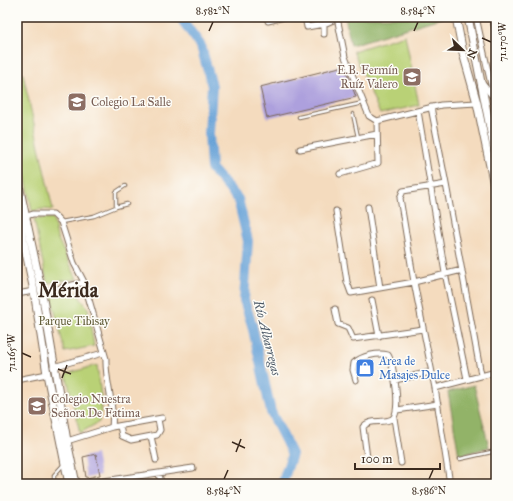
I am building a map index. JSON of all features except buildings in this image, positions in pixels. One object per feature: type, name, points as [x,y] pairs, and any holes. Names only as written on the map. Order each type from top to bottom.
[{"type":"street","points":[[268,21],[284,17]]},
{"type":"street","points":[[305,17],[307,27],[324,24],[338,17],[345,57],[369,116],[377,121],[441,105],[477,103]]},
{"type":"street","points":[[456,17],[463,53],[477,103],[496,195]]},
{"type":"street","points":[[468,17],[496,158]]},
{"type":"street","points":[[472,17],[472,32]]},
{"type":"street","points":[[476,17],[496,107]]},
{"type":"street","points":[[324,24],[324,34]]},
{"type":"street","points":[[480,82],[494,98]]},
{"type":"street","points":[[431,107],[482,375]]},
{"type":"street","points":[[418,111],[446,273],[467,379]]},
{"type":"street","points":[[340,174],[378,163],[377,121]]},
{"type":"street","points":[[300,149],[377,134]]},
{"type":"street","points":[[17,176],[20,218],[34,291],[47,374],[69,484]]},
{"type":"street","points":[[446,184],[406,190],[401,195],[414,282],[438,404],[450,484]]},
{"type":"street","points":[[368,206],[380,288]]},
{"type":"street","points":[[17,209],[42,293],[67,441],[76,484]]},
{"type":"street","points":[[336,211],[349,292],[355,293],[414,282],[462,270]]},
{"type":"street","points":[[20,218],[33,214],[53,214],[56,215],[61,222],[74,263],[84,282],[103,353],[106,359],[105,367],[113,414],[112,427]]},
{"type":"street","points":[[42,293],[84,282]]},
{"type":"street","points":[[17,294],[34,291]]},
{"type":"street","points":[[372,300],[379,336]]},
{"type":"street","points":[[335,309],[338,324],[348,328],[352,339],[423,330]]},
{"type":"street","points":[[54,367],[103,353]]},
{"type":"street","points":[[356,380],[354,363],[359,359],[383,353],[388,355],[395,380],[397,410],[394,418],[401,463]]},
{"type":"street","points":[[395,380],[431,372]]},
{"type":"street","points":[[435,388],[496,372]]},
{"type":"street","points":[[17,380],[47,374]]},
{"type":"street","points":[[397,410],[438,404]]},
{"type":"street","points":[[367,458],[363,427],[368,422],[394,418]]},
{"type":"street","points":[[67,441],[112,427],[160,419],[159,433],[151,436],[128,439],[122,436],[120,426]]},
{"type":"street","points":[[151,436],[156,460]]},
{"type":"street","points":[[83,484],[193,468]]},
{"type":"street","points":[[159,473],[161,484]]},
{"type":"lane","points":[[496,18],[491,18],[496,37]]},
{"type":"lane","points":[[299,117],[364,103]]},
{"type":"lane","points":[[353,114],[358,138]]},
{"type":"lane","points":[[116,208],[116,192],[125,186]]},
{"type":"lane","points":[[61,222],[94,216],[127,204]]},
{"type":"lane","points":[[460,459],[496,451]]},
{"type":"lane","points":[[54,484],[54,475],[65,463]]},
{"type":"green space","points":[[345,17],[444,17],[351,45]]},
{"type":"green space","points":[[405,35],[419,105],[380,114],[353,51]]},
{"type":"green space","points":[[17,74],[23,74],[53,210],[43,209],[32,211],[17,132]]},
{"type":"green space","name":"Parque Tibisay","points":[[53,218],[57,237],[77,279],[47,283],[34,219]]},
{"type":"green space","name":"Parque Tibisay","points":[[76,292],[88,308],[94,346],[65,352],[51,296]]},
{"type":"green space","points":[[97,365],[102,404],[99,422],[80,433],[66,374]]},
{"type":"green space","points":[[474,385],[489,447],[459,456],[448,392]]},
{"type":"waterway","name":"Río Albarregas","points":[[180,17],[201,46],[212,86],[209,133],[211,168],[238,199],[248,241],[244,300],[252,325],[271,412],[292,454],[282,484]]},
{"type":"place","name":"E.B. Fermín Ruíz Valero","points":[[412,77]]},
{"type":"place","name":"Colegio La Salle","points":[[77,102]]},
{"type":"place","name":"Area de Masajes Dulce","points":[[365,368]]},
{"type":"place","name":"Colegio Nuestra Señora De Fatima","points":[[37,406]]},
{"type":"district","name":"Mérida","points":[[68,290]]}]
